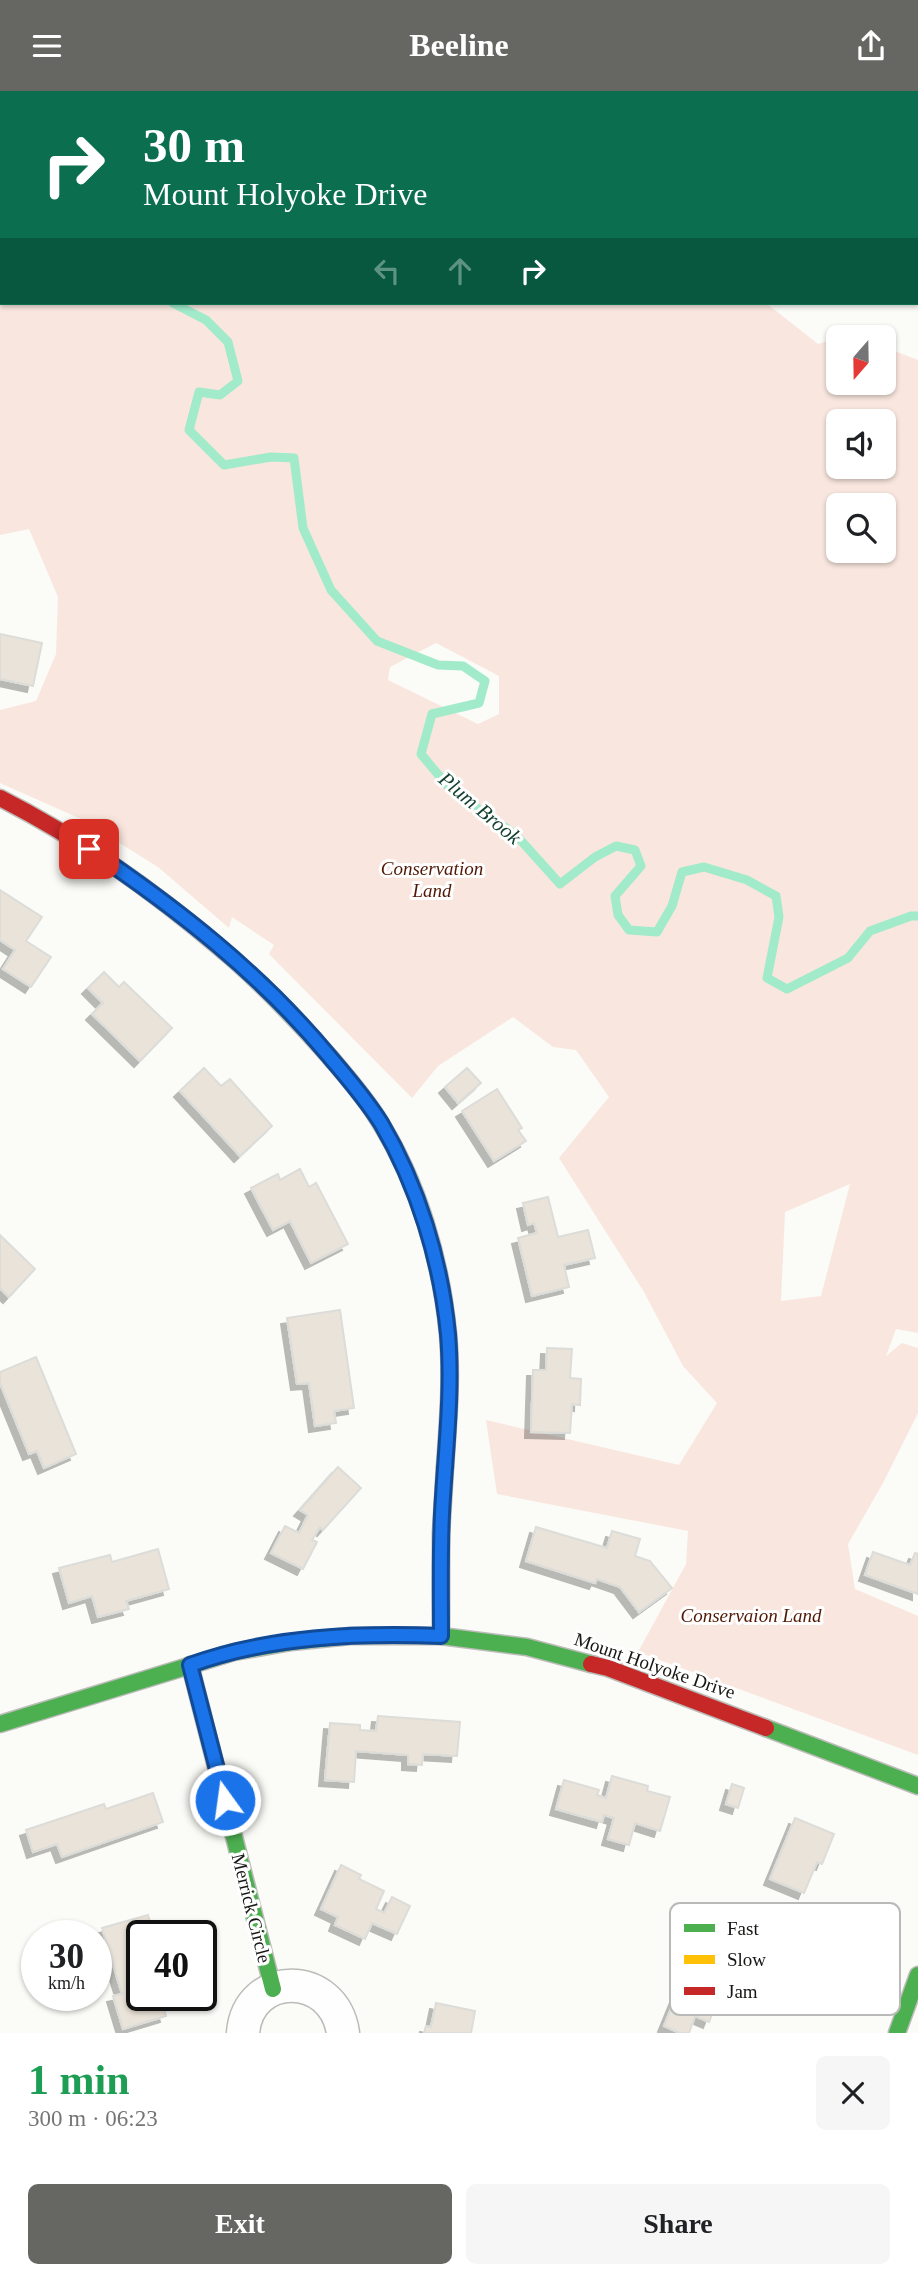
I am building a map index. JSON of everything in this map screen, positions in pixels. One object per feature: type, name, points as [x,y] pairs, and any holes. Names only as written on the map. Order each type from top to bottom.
[{"type":"street","points":[[0,799],[58,830],[147,889],[240,963],[291,1012],[349,1079],[393,1146],[414,1194],[430,1243],[448,1335],[449,1410],[441,1537],[441,1636]]},
{"type":"street","name":"Mount Holyoke Drive","points":[[0,1724],[234,1652],[291,1642],[360,1636],[441,1636],[527,1647],[608,1668],[918,1786]]},
{"type":"street","name":"Merrick Circle","points":[[190,1665],[273,1989]]},
{"type":"street","points":[[897,2033],[918,1975]]},
{"type":"street","name":"Merrick Circle","points":[[243,2033],[250,2010],[256,2001],[273,1989],[302,1986],[320,1993],[339,2015],[343,2033]]},
{"type":"green space","points":[[0,305],[769,305],[818,344],[826,342],[826,395],[896,395],[896,352],[918,360],[918,1333],[896,1329],[886,1356],[902,1343],[918,1348],[918,1413],[883,1483],[848,1544],[855,1589],[918,1616],[918,1755],[638,1652],[686,1564],[688,1531],[497,1494],[486,1420],[679,1465],[717,1403],[683,1366],[644,1292],[559,1158],[609,1097],[576,1050],[553,1047],[513,1017],[438,1066],[412,1098],[269,954],[274,945],[232,917],[229,928],[158,867],[81,819],[0,783],[0,710],[36,701],[56,654],[58,597],[29,529],[0,535]],"holes":[[[436,643],[499,676],[499,714],[478,724],[388,680],[390,667]],[[850,1184],[821,1296],[781,1301],[785,1212]]]},
{"type":"building","points":[[0,634],[42,643],[33,686],[0,679]]},
{"type":"building","points":[[0,890],[42,917],[26,941],[51,957],[31,987],[3,969],[15,950],[0,940]]},
{"type":"building","points":[[104,972],[119,987],[124,982],[172,1028],[140,1061],[92,1014],[103,1003],[88,988]]},
{"type":"building","points":[[204,1068],[221,1086],[230,1079],[272,1126],[240,1156],[180,1091]]},
{"type":"building","points":[[467,1068],[481,1083],[458,1103],[445,1087]]},
{"type":"building","points":[[497,1089],[522,1128],[518,1130],[526,1141],[494,1161],[462,1111]]},
{"type":"building","points":[[300,1169],[309,1187],[316,1183],[348,1244],[311,1263],[290,1221],[273,1230],[251,1188],[278,1174],[280,1180]]},
{"type":"building","points":[[548,1197],[558,1237],[588,1230],[595,1258],[564,1265],[569,1287],[532,1296],[518,1238],[537,1233],[534,1223],[528,1225],[523,1203]]},
{"type":"building","points":[[0,1235],[35,1269],[9,1297],[0,1288]]},
{"type":"building","points":[[340,1310],[354,1408],[334,1411],[336,1423],[315,1426],[309,1383],[297,1384],[287,1318]]},
{"type":"building","points":[[547,1348],[572,1349],[570,1378],[581,1379],[580,1405],[572,1404],[570,1433],[531,1432],[533,1370],[546,1370]]},
{"type":"building","points":[[36,1357],[76,1454],[44,1468],[37,1451],[29,1454],[0,1383],[0,1372]]},
{"type":"building","points":[[338,1467],[361,1488],[323,1530],[320,1527],[312,1540],[317,1542],[303,1569],[271,1553],[285,1526],[299,1533],[308,1515],[300,1510]]},
{"type":"building","points":[[536,1527],[607,1548],[612,1531],[640,1539],[635,1556],[650,1561],[672,1588],[639,1612],[620,1587],[597,1579],[595,1583],[526,1561]]},
{"type":"building","points":[[158,1549],[169,1589],[126,1601],[129,1609],[98,1617],[92,1596],[69,1603],[59,1568],[110,1555],[112,1562]]},
{"type":"building","points":[[873,1552],[910,1565],[915,1553],[918,1554],[918,1594],[865,1575]]},
{"type":"building","points":[[378,1716],[460,1722],[457,1756],[423,1754],[422,1765],[408,1764],[408,1755],[356,1751],[354,1782],[325,1780],[330,1723],[360,1725],[360,1730],[376,1731]]},
{"type":"building","points":[[612,1776],[648,1786],[647,1791],[670,1797],[660,1831],[635,1823],[629,1845],[608,1839],[614,1818],[604,1815],[602,1822],[556,1809],[564,1780],[599,1790],[597,1795],[606,1798]]},
{"type":"building","points":[[732,1784],[744,1788],[738,1808],[726,1804]]},
{"type":"building","points":[[153,1793],[163,1822],[62,1857],[57,1844],[33,1852],[26,1830],[104,1804],[106,1809]]},
{"type":"building","points":[[795,1818],[834,1834],[822,1864],[817,1862],[804,1893],[770,1879]]},
{"type":"building","points":[[341,1865],[361,1875],[359,1879],[384,1891],[376,1909],[384,1913],[392,1897],[410,1906],[397,1934],[372,1923],[365,1939],[335,1925],[338,1917],[321,1909]]},
{"type":"building","points":[[148,1915],[150,1920],[130,1920]]},
{"type":"building","points":[[126,1921],[126,2011],[165,2011],[166,2016],[123,2029],[113,1996],[122,1994],[112,1961],[112,1925]]},
{"type":"building","points":[[436,2003],[475,2011],[471,2033],[424,2033],[426,2026],[431,2027]]},
{"type":"building","points":[[670,2011],[670,2015],[712,2015],[709,2022],[695,2016],[689,2033],[680,2033],[664,2026]]},
{"type":"waterway","name":"Plum Brook","points":[[177,305],[206,320],[228,342],[238,381],[220,395],[199,392],[189,430],[224,465],[271,457],[294,458],[303,528],[331,590],[377,641],[438,665],[463,666],[485,681],[479,703],[432,714],[421,754],[451,790],[516,835],[560,884],[595,857],[616,846],[635,850],[641,866],[615,896],[618,915],[629,930],[657,932],[672,906],[682,872],[704,867],[747,880],[776,896],[779,917],[767,978],[787,989],[848,958],[870,931],[918,916]]},
{"type":"traffic: fast","points":[[224,951],[317,1042],[348,1079],[378,1119],[405,1169],[425,1222],[445,1306],[450,1367],[445,1467]]},
{"type":"traffic: fast","points":[[0,1724],[234,1652],[291,1642],[350,1636],[441,1636],[527,1647],[591,1664]]},
{"type":"traffic: fast","points":[[190,1665],[273,1989]]},
{"type":"traffic: fast","points":[[766,1728],[918,1786]]},
{"type":"traffic: fast","points":[[897,2033],[918,1975]]},
{"type":"traffic: slow","points":[[441,1636],[441,1533],[445,1467]]},
{"type":"traffic: jam","points":[[0,798],[59,831],[116,868],[224,951]]},
{"type":"traffic: jam","points":[[591,1664],[766,1728]]},
{"type":"route","points":[[89,849],[147,889],[226,950],[291,1012],[349,1079],[380,1123],[404,1169],[423,1218],[437,1268],[445,1313],[449,1410],[441,1537],[441,1636],[350,1636],[291,1642],[234,1652],[190,1665],[225,1800]]},
{"type":"park label","name":"Conservation Land","points":[[432,879]]},
{"type":"park label","name":"Conservaion Land","points":[[751,1615]]}]
